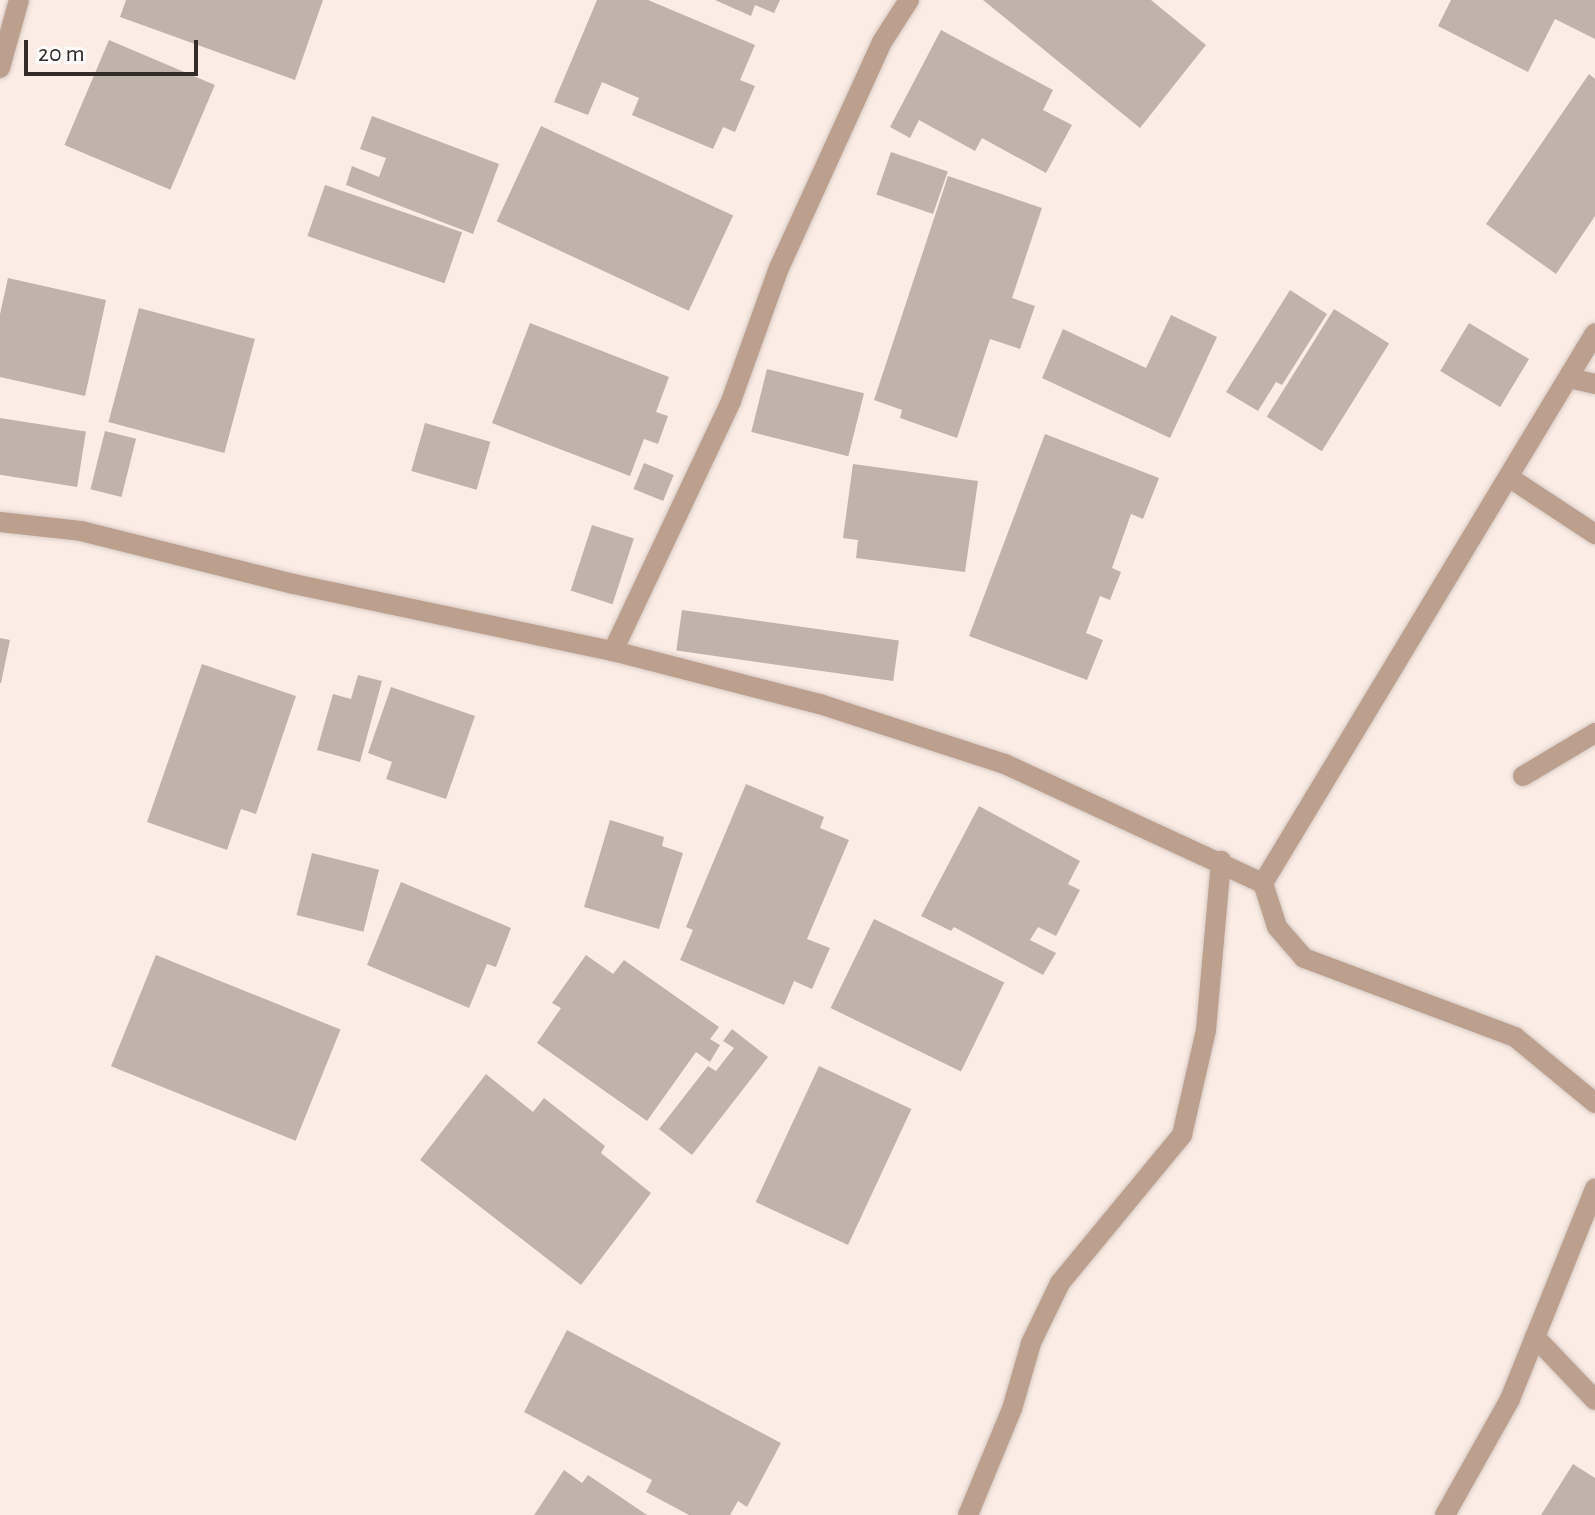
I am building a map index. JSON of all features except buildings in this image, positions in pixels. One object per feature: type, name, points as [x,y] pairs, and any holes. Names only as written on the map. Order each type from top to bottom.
[{"type":"street","points":[[0,68],[19,0]]},
{"type":"street","points":[[613,651],[731,401],[779,268],[882,42],[909,0]]},
{"type":"street","points":[[1263,883],[1595,333]]},
{"type":"street","points":[[1569,378],[1595,384]]},
{"type":"street","points":[[1510,478],[1595,534]]},
{"type":"street","points":[[0,522],[81,531],[294,584],[613,651],[820,704],[1005,764],[1263,883],[1277,927],[1304,958],[1515,1037],[1595,1103]]},
{"type":"street","points":[[1523,776],[1595,733]]},
{"type":"street","points":[[968,1515],[1012,1409],[1031,1343],[1060,1283],[1182,1135],[1206,1030],[1221,861]]},
{"type":"street","points":[[1445,1515],[1510,1399],[1595,1189]]},
{"type":"street","points":[[1535,1337],[1595,1400]]}]
